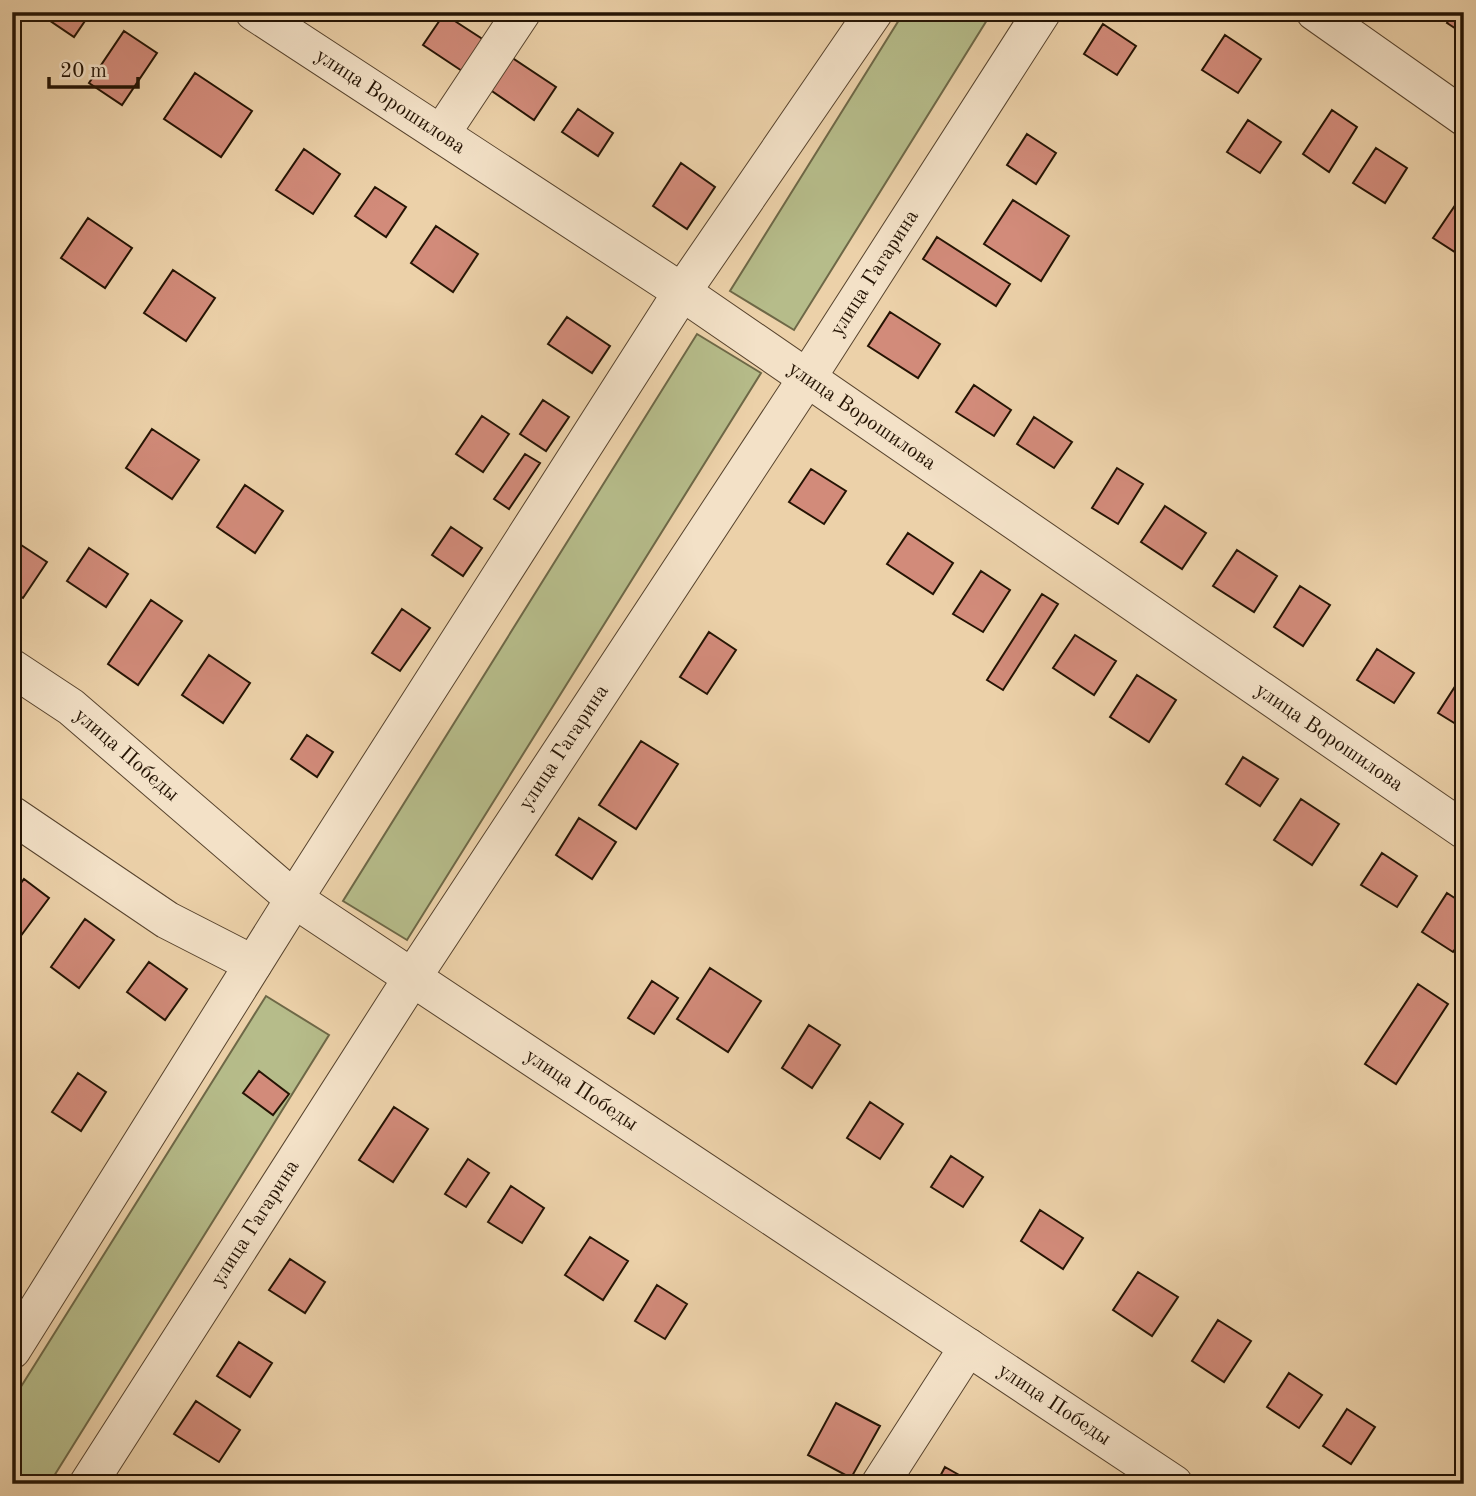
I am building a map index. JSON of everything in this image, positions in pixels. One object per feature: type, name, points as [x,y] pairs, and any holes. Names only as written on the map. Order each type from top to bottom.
[{"type":"street","name":"улица Ворошилова","points":[[254,12],[682,292],[1464,830]]},
{"type":"street","points":[[441,134],[522,12]]},
{"type":"street","points":[[12,1350],[294,899],[682,292],[874,12]]},
{"type":"street","name":"улица Гагарина","points":[[88,1484],[412,978],[807,378],[1042,12]]},
{"type":"street","points":[[1315,12],[1464,117]]},
{"type":"street","name":"улица Победы","points":[[12,668],[71,707],[294,899],[1174,1484]]},
{"type":"street","points":[[12,815],[167,920],[253,964]]},
{"type":"street","points":[[880,1484],[968,1347]]},
{"type":"green space","points":[[904,12],[992,12],[794,330],[730,291]]},
{"type":"green space","points":[[697,334],[761,373],[407,940],[343,901]]},
{"type":"green space","points":[[266,996],[329,1035],[49,1484],[12,1484],[12,1401]]},
{"type":"building","points":[[37,12],[85,12],[89,15],[74,37]]},
{"type":"building","points":[[1454,12],[1464,12],[1464,34],[1447,23]]},
{"type":"building","points":[[444,14],[484,40],[462,71],[423,45]]},
{"type":"building","points":[[1103,24],[1136,46],[1117,75],[1084,54]]},
{"type":"building","points":[[124,31],[157,53],[122,105],[89,83]]},
{"type":"building","points":[[1225,35],[1261,59],[1238,93],[1202,70]]},
{"type":"building","points":[[508,55],[556,87],[534,120],[486,87]]},
{"type":"building","points":[[195,73],[252,111],[221,157],[164,119]]},
{"type":"building","points":[[578,109],[613,133],[598,156],[562,132]]},
{"type":"building","points":[[1332,110],[1357,127],[1329,172],[1303,154]]},
{"type":"building","points":[[1248,120],[1281,142],[1260,173],[1227,152]]},
{"type":"building","points":[[1027,134],[1056,153],[1036,184],[1007,165]]},
{"type":"building","points":[[1376,148],[1407,168],[1385,203],[1353,183]]},
{"type":"building","points":[[304,149],[340,174],[313,214],[276,190]]},
{"type":"building","points":[[681,163],[715,187],[687,229],[653,206]]},
{"type":"building","points":[[375,187],[406,207],[386,237],[355,216]]},
{"type":"building","points":[[1460,198],[1464,200],[1464,258],[1433,238]]},
{"type":"building","points":[[1013,200],[1069,236],[1041,281],[984,244]]},
{"type":"building","points":[[88,218],[132,248],[105,288],[61,258]]},
{"type":"building","points":[[436,226],[478,254],[453,292],[411,263]]},
{"type":"building","points":[[937,237],[1010,284],[996,306],[923,259]]},
{"type":"building","points":[[173,270],[215,298],[186,341],[144,313]]},
{"type":"building","points":[[890,312],[940,344],[918,378],[868,346]]},
{"type":"building","points":[[567,317],[610,346],[592,373],[548,344]]},
{"type":"building","points":[[974,385],[1011,410],[994,436],[956,412]]},
{"type":"building","points":[[543,400],[569,417],[546,451],[520,434]]},
{"type":"building","points":[[482,416],[509,434],[483,472],[456,454]]},
{"type":"building","points":[[1034,417],[1072,442],[1054,468],[1017,444]]},
{"type":"building","points":[[152,429],[199,460],[172,499],[126,468]]},
{"type":"building","points":[[525,454],[540,463],[509,509],[494,499]]},
{"type":"building","points":[[1117,468],[1143,484],[1118,524],[1092,508]]},
{"type":"building","points":[[811,469],[846,491],[824,524],[789,502]]},
{"type":"building","points":[[245,485],[283,511],[255,553],[217,527]]},
{"type":"building","points":[[1165,506],[1206,533],[1182,569],[1141,542]]},
{"type":"building","points":[[451,527],[482,548],[463,576],[432,555]]},
{"type":"building","points":[[908,533],[953,563],[933,594],[887,564]]},
{"type":"building","points":[[12,539],[47,562],[23,598],[12,591]]},
{"type":"building","points":[[89,548],[128,574],[106,607],[67,581]]},
{"type":"building","points":[[1237,550],[1277,576],[1254,612],[1213,586]]},
{"type":"building","points":[[981,571],[1010,590],[983,632],[953,614]]},
{"type":"building","points":[[1300,586],[1330,605],[1303,646],[1274,627]]},
{"type":"building","points":[[1042,594],[1058,604],[1003,690],[987,680]]},
{"type":"building","points":[[151,600],[182,621],[138,685],[108,664]]},
{"type":"building","points":[[402,609],[430,628],[400,671],[372,653]]},
{"type":"building","points":[[709,632],[736,650],[707,694],[680,677]]},
{"type":"building","points":[[1075,635],[1116,661],[1094,695],[1053,668]]},
{"type":"building","points":[[1377,649],[1414,673],[1394,703],[1357,680]]},
{"type":"building","points":[[209,655],[250,683],[223,723],[182,695]]},
{"type":"building","points":[[1464,674],[1464,729],[1438,713]]},
{"type":"building","points":[[1137,675],[1176,700],[1149,742],[1110,717]]},
{"type":"building","points":[[307,735],[333,752],[317,777],[291,759]]},
{"type":"building","points":[[641,741],[678,764],[636,829],[599,805]]},
{"type":"building","points":[[1243,757],[1278,779],[1260,806],[1226,784]]},
{"type":"building","points":[[1301,799],[1339,824],[1312,865],[1274,840]]},
{"type":"building","points":[[579,818],[616,842],[592,879],[556,855]]},
{"type":"building","points":[[1382,853],[1417,876],[1397,907],[1361,885]]},
{"type":"building","points":[[24,879],[49,898],[20,937],[12,932],[12,895]]},
{"type":"building","points":[[1447,893],[1464,904],[1464,936],[1453,952],[1422,932]]},
{"type":"building","points":[[85,919],[114,940],[79,988],[51,967]]},
{"type":"building","points":[[149,962],[187,989],[165,1020],[127,992]]},
{"type":"building","points":[[710,968],[761,1001],[728,1052],[677,1019]]},
{"type":"building","points":[[652,981],[678,998],[654,1034],[628,1018]]},
{"type":"building","points":[[1418,984],[1448,1004],[1396,1084],[1365,1064]]},
{"type":"building","points":[[809,1025],[840,1045],[812,1088],[782,1068]]},
{"type":"building","points":[[259,1071],[289,1094],[273,1115],[243,1093]]},
{"type":"building","points":[[78,1073],[106,1092],[81,1131],[52,1112]]},
{"type":"building","points":[[870,1102],[903,1124],[880,1159],[847,1138]]},
{"type":"building","points":[[394,1107],[428,1129],[393,1182],[359,1160]]},
{"type":"building","points":[[951,1156],[983,1177],[963,1207],[931,1187]]},
{"type":"building","points":[[468,1159],[489,1173],[466,1207],[445,1194]]},
{"type":"building","points":[[511,1186],[544,1208],[522,1243],[488,1222]]},
{"type":"building","points":[[1040,1210],[1083,1238],[1063,1269],[1021,1241]]},
{"type":"building","points":[[590,1237],[628,1261],[603,1300],[565,1275]]},
{"type":"building","points":[[290,1259],[325,1282],[305,1313],[269,1290]]},
{"type":"building","points":[[1138,1272],[1178,1297],[1152,1336],[1113,1310]]},
{"type":"building","points":[[657,1285],[687,1304],[665,1339],[635,1321]]},
{"type":"building","points":[[1218,1320],[1251,1341],[1224,1382],[1192,1361]]},
{"type":"building","points":[[239,1342],[272,1363],[250,1397],[217,1376]]},
{"type":"building","points":[[1289,1373],[1322,1395],[1299,1428],[1267,1407]]},
{"type":"building","points":[[196,1401],[240,1430],[219,1462],[174,1434]]},
{"type":"building","points":[[836,1403],[880,1426],[851,1478],[808,1455]]},
{"type":"building","points":[[1347,1409],[1375,1427],[1351,1464],[1323,1446]]},
{"type":"building","points":[[945,1467],[975,1484],[936,1484]]}]
